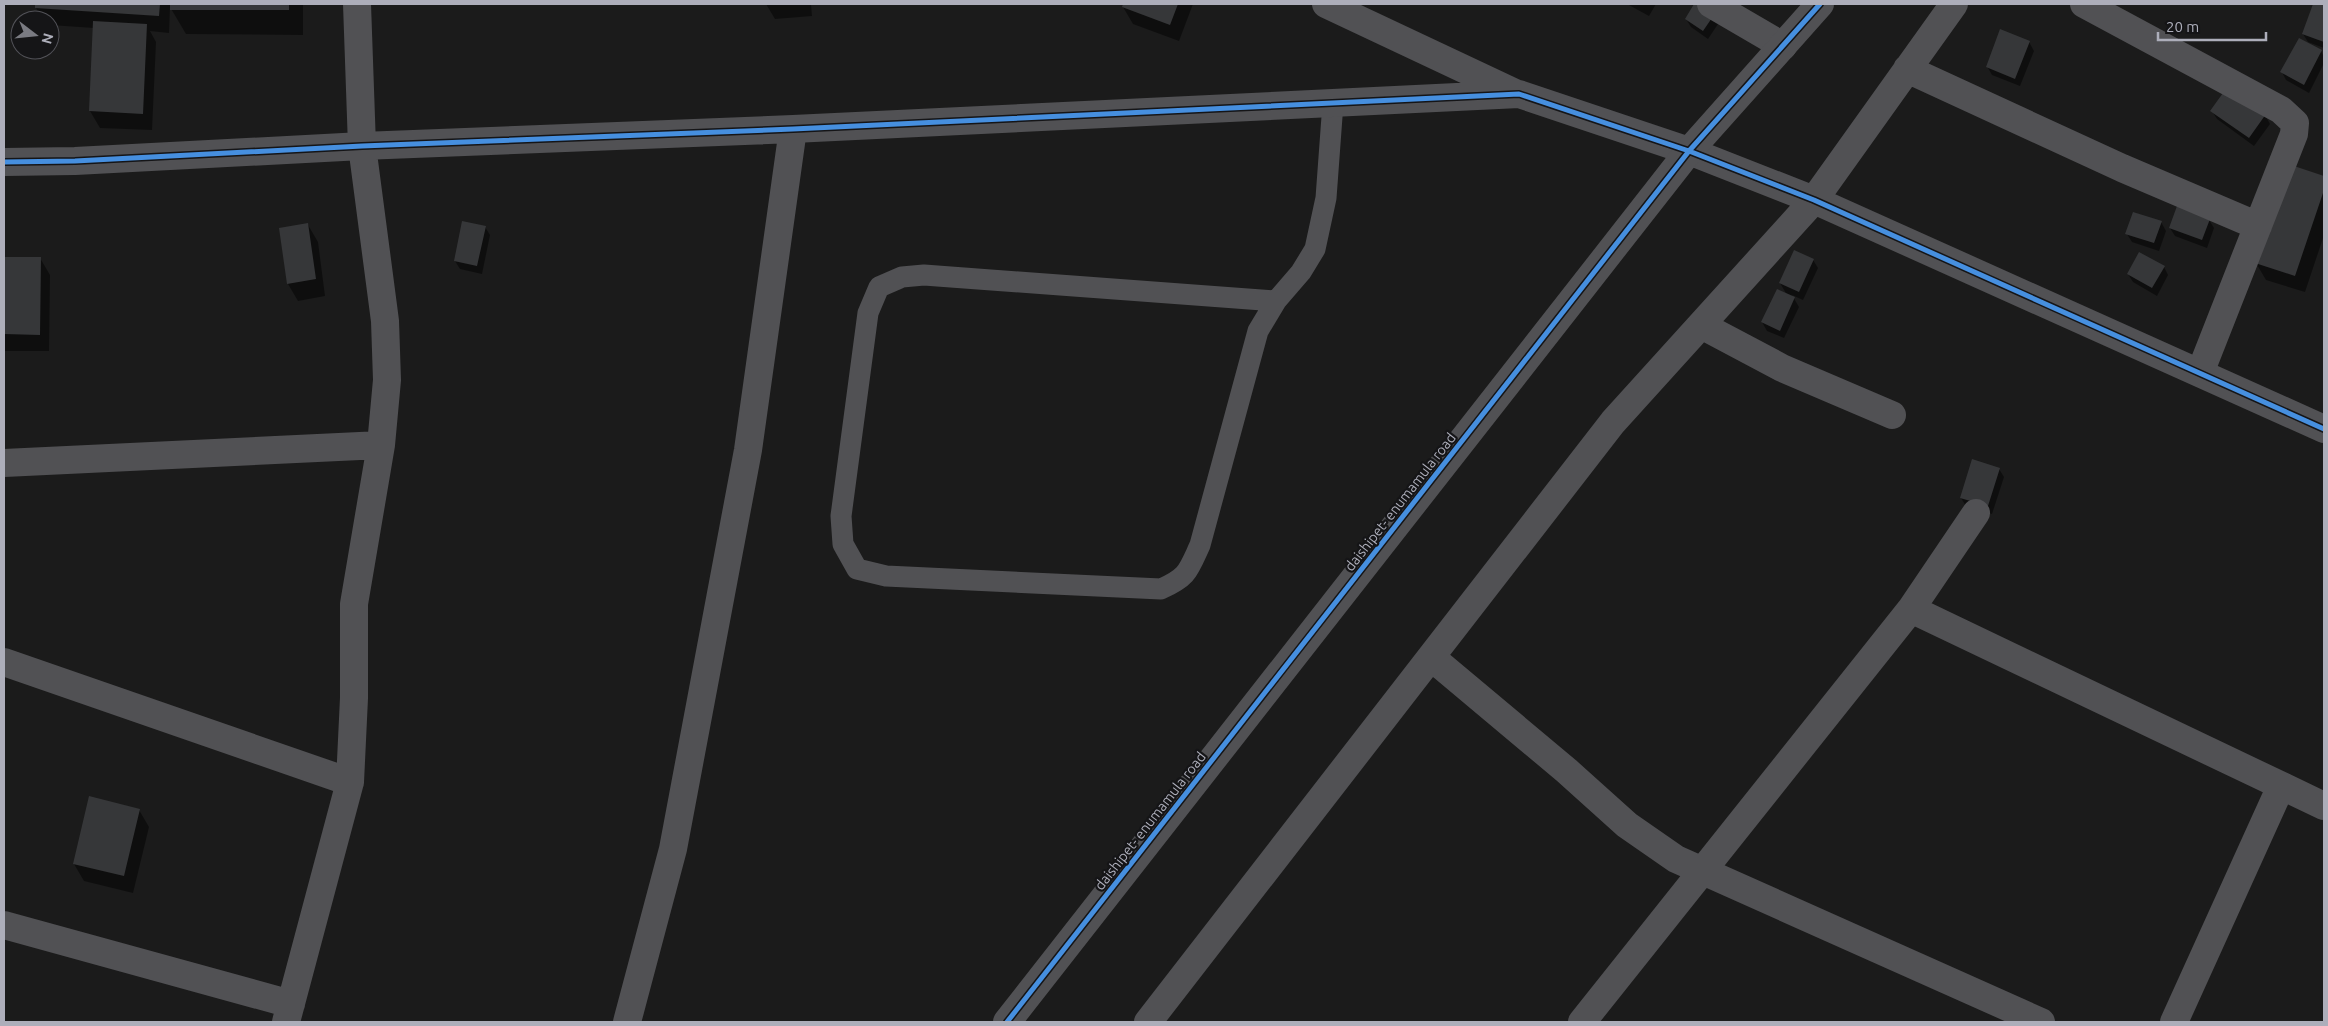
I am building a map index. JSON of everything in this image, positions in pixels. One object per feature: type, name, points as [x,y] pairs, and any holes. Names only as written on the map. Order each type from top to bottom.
[{"type":"street","points":[[4,925],[289,1013],[350,782],[354,698],[354,604],[381,445],[386,380],[385,320],[362,146],[357,4]]},
{"type":"street","points":[[1326,4],[1519,94],[1689,151],[1814,200],[2324,429]]},
{"type":"street","points":[[1711,4],[1783,46]]},
{"type":"street","name":"daishipet- enumamula road","points":[[1007,1022],[1689,151],[1820,4]]},
{"type":"street","points":[[1148,1022],[1613,422],[1814,200],[1954,4]]},
{"type":"street","points":[[2084,4],[2281,110],[2295,123],[2294,134],[2200,373]]},
{"type":"street","points":[[1907,69],[2122,168],[2258,226]]},
{"type":"street","points":[[4,162],[75,161],[362,146],[793,129],[1519,94]]},
{"type":"street","points":[[627,1022],[673,849],[748,450],[793,129]]},
{"type":"street","points":[[1701,325],[1782,368],[1892,414]]},
{"type":"street","points":[[4,463],[381,445]]},
{"type":"street","points":[[1582,1022],[1911,609],[1976,513]]},
{"type":"street","points":[[1911,609],[2324,806]]},
{"type":"street","points":[[1431,657],[1567,771],[1627,825],[1676,860],[2041,1022]]},
{"type":"street","points":[[4,662],[350,782]]},
{"type":"street","points":[[2174,1022],[2281,786]]},
{"type":"lane","points":[[1276,301],[924,275],[902,277],[878,287],[868,313],[841,516],[843,544],[857,569],[886,576],[1161,589],[1180,580],[1190,567],[1200,545],[1258,331],[1276,301],[1301,272],[1315,249],[1326,198],[1333,103]]},
{"type":"building","points":[[35,4],[160,4],[159,16],[35,8]]},
{"type":"building","points":[[170,4],[289,4],[289,10],[170,10]]},
{"type":"building","points":[[1123,4],[1178,4],[1170,25],[1122,7]]},
{"type":"building","points":[[1694,4],[1705,4],[1716,12],[1703,31],[1685,19]]},
{"type":"building","points":[[2313,4],[2324,4],[2324,42],[2302,34]]},
{"type":"building","points":[[93,21],[147,24],[143,114],[89,111]]},
{"type":"building","points":[[2000,29],[2030,41],[2015,79],[1986,67]]},
{"type":"building","points":[[2299,38],[2322,50],[2304,85],[2280,72]]},
{"type":"building","points":[[2228,86],[2266,114],[2249,138],[2210,111]]},
{"type":"building","points":[[2288,164],[2324,176],[2324,190],[2295,276],[2255,263]]},
{"type":"building","points":[[2177,206],[2210,219],[2202,240],[2169,228]]},
{"type":"building","points":[[2133,212],[2162,221],[2154,243],[2125,234]]},
{"type":"building","points":[[462,221],[486,226],[477,266],[454,261]]},
{"type":"building","points":[[308,223],[316,279],[287,284],[279,228]]},
{"type":"building","points":[[1794,250],[1814,259],[1799,292],[1779,283]]},
{"type":"building","points":[[2139,252],[2165,266],[2152,288],[2127,274]]},
{"type":"building","points":[[4,257],[41,257],[40,335],[4,334]]},
{"type":"building","points":[[1777,289],[1795,297],[1780,331],[1761,322]]},
{"type":"building","points":[[1972,459],[2000,468],[1988,506],[1960,498]]},
{"type":"building","points":[[89,796],[140,809],[124,876],[73,864]]},
{"type":"cycle path","points":[[1007,1022],[1689,151],[1820,4]]},
{"type":"cycle path","points":[[4,162],[75,161],[362,146],[793,129],[1519,94],[1689,151],[1814,200],[2324,429]]}]
